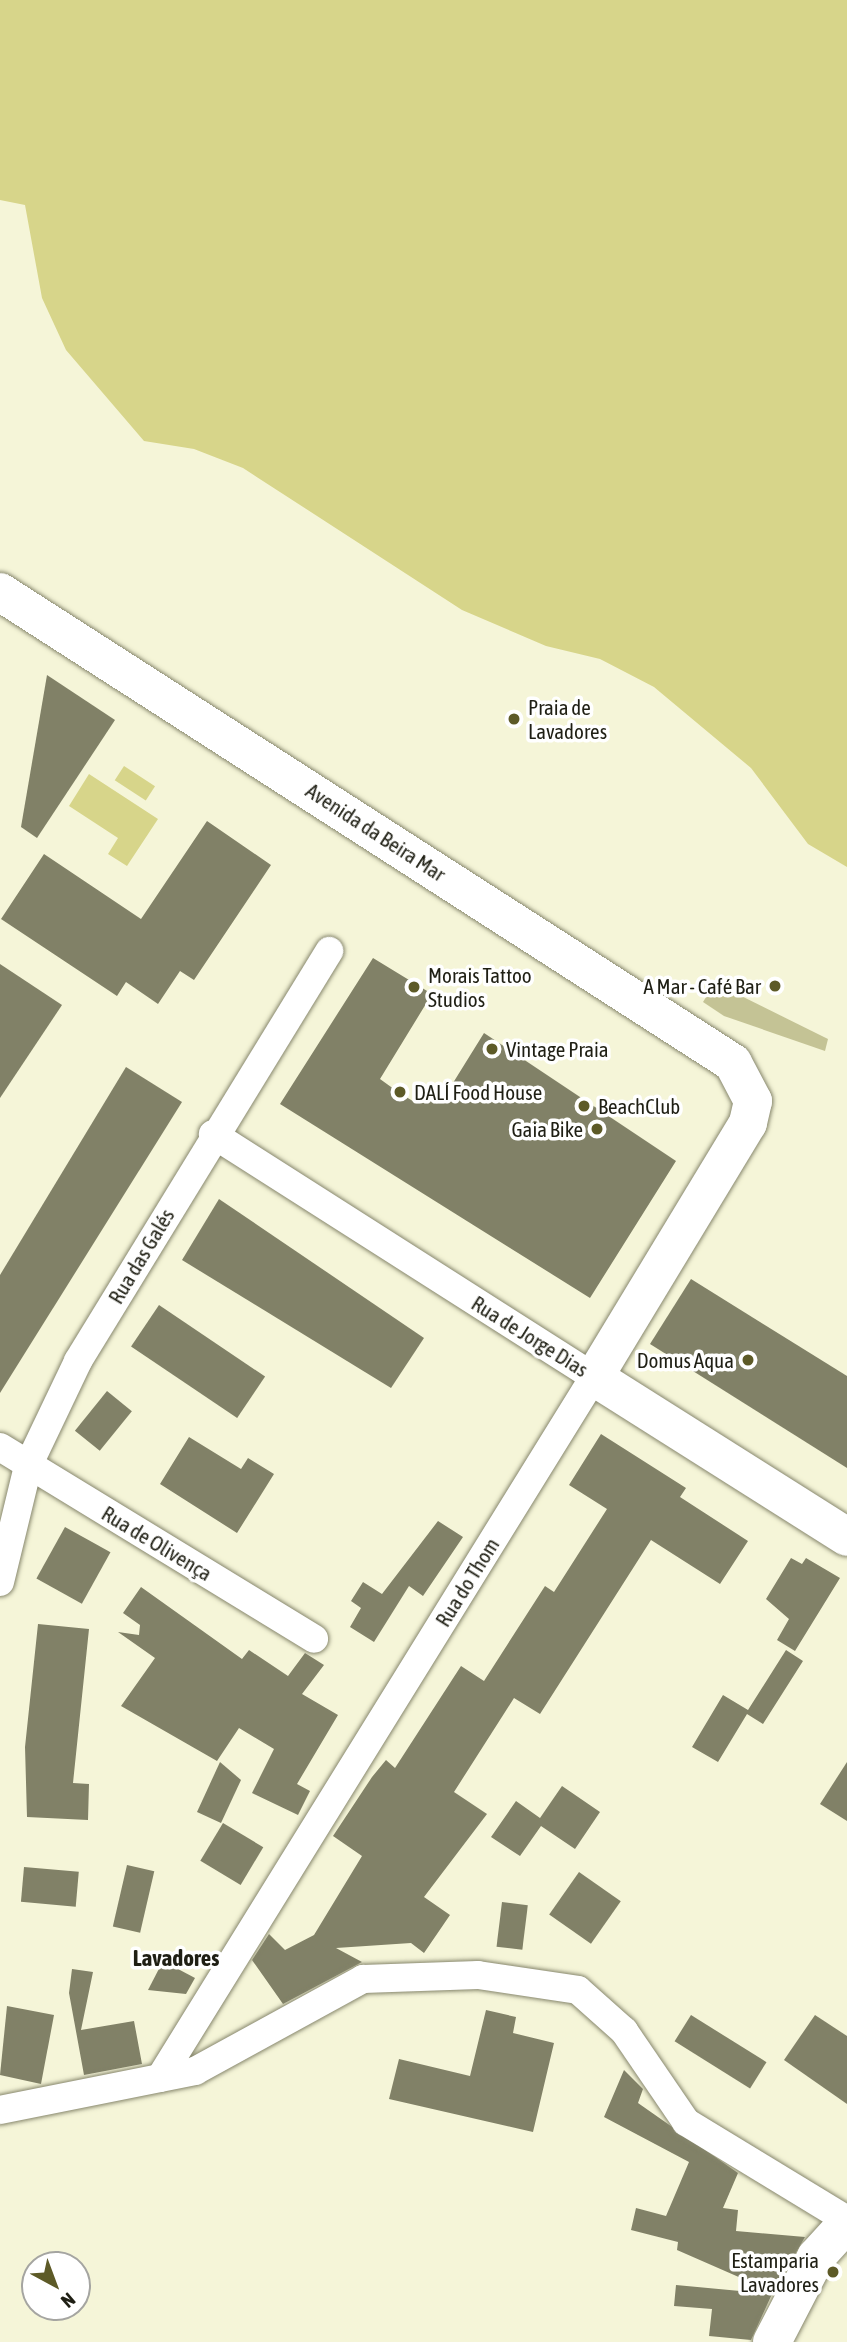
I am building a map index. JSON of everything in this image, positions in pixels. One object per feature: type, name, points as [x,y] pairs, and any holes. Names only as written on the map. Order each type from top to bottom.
[{"type":"main road","name":"Avenida da Beira Mar","points":[[0,592],[673,1023],[733,1063],[746,1079]]},
{"type":"main road","name":"Rua do Thom","points":[[594,1377],[748,1123],[753,1101],[746,1079]]},
{"type":"main road","name":"Rua de Jorge Dias","points":[[594,1377],[847,1536]]},
{"type":"main road","points":[[772,2342],[816,2257],[847,2222]]},
{"type":"street","name":"Rua das Galés","points":[[0,1582],[28,1466],[78,1361],[213,1134],[329,951]]},
{"type":"street","name":"Rua de Jorge Dias","points":[[213,1134],[594,1377]]},
{"type":"street","name":"Rua do Thom","points":[[160,2078],[594,1377]]},
{"type":"street","name":"Rua de Olivença","points":[[0,1447],[314,1639]]},
{"type":"street","points":[[0,2110],[195,2071],[363,1979],[478,1975],[578,1990],[624,2031],[686,2122],[847,2222]]},
{"type":"shaded area","points":[[0,0],[847,0],[847,867],[808,844],[751,768],[654,687],[600,659],[546,646],[462,610],[243,468],[194,449],[144,441],[66,350],[42,298],[25,205],[0,200]]},
{"type":"shaded area","points":[[124,766],[155,786],[146,800],[115,780]]},
{"type":"shaded area","points":[[89,774],[158,819],[127,866],[108,854],[118,838],[69,806]]},
{"type":"shaded area","points":[[715,983],[828,1039],[825,1051],[724,1016],[703,1002]]},
{"type":"building","points":[[47,675],[115,720],[37,838],[21,827]]},
{"type":"building","points":[[207,821],[271,865],[194,980],[180,971],[158,1004],[126,982],[117,996],[1,919],[44,854],[141,919]]},
{"type":"building","points":[[373,958],[432,994],[380,1079],[398,1092],[416,1103],[425,1087],[443,1099],[484,1033],[676,1161],[590,1298],[280,1104]]},
{"type":"building","points":[[0,964],[62,1005],[0,1098]]},
{"type":"building","points":[[126,1067],[182,1102],[0,1393],[0,1275]]},
{"type":"building","points":[[219,1199],[424,1338],[391,1388],[182,1260]]},
{"type":"building","name":"Domus Aqua","points":[[691,1279],[847,1376],[847,1468],[650,1344]]},
{"type":"building","points":[[159,1305],[265,1377],[237,1418],[131,1346]]},
{"type":"building","points":[[107,1391],[132,1411],[100,1451],[75,1431]]},
{"type":"building","points":[[601,1434],[686,1488],[680,1497],[748,1541],[720,1584],[651,1540],[540,1714],[514,1698],[454,1792],[487,1814],[424,1897],[450,1915],[424,1953],[411,1943],[336,1948],[362,1962],[283,2004],[252,1960],[269,1934],[285,1950],[314,1935],[362,1856],[333,1836],[372,1777],[386,1760],[395,1768],[461,1666],[484,1681],[545,1586],[554,1592],[607,1509],[569,1485]]},
{"type":"building","points":[[189,1437],[241,1469],[248,1458],[274,1474],[237,1533],[160,1484]]},
{"type":"building","points":[[438,1521],[463,1537],[423,1596],[409,1586],[374,1642],[350,1627],[361,1608],[351,1601],[363,1582],[382,1594]]},
{"type":"building","points":[[65,1527],[110,1552],[82,1604],[36,1579]]},
{"type":"building","points":[[791,1558],[802,1564],[806,1558],[840,1578],[795,1651],[777,1640],[789,1619],[766,1599]]},
{"type":"building","points":[[141,1587],[242,1659],[249,1650],[288,1676],[305,1653],[324,1665],[302,1694],[338,1715],[297,1784],[310,1791],[298,1815],[252,1793],[274,1749],[239,1728],[217,1761],[121,1706],[155,1658],[118,1632],[139,1635],[140,1625],[123,1613]]},
{"type":"building","points":[[38,1624],[89,1629],[73,1783],[89,1784],[88,1820],[27,1817],[25,1747]]},
{"type":"building","points":[[786,1650],[803,1661],[763,1724],[747,1714],[718,1762],[692,1747],[723,1695],[748,1710]]},
{"type":"building","points":[[220,1762],[241,1780],[221,1823],[197,1812]]},
{"type":"building","points":[[847,1762],[847,1821],[820,1804]]},
{"type":"building","points":[[562,1786],[600,1812],[575,1849],[541,1826],[520,1856],[491,1837],[516,1801],[540,1818]]},
{"type":"building","points":[[223,1823],[263,1847],[241,1885],[200,1861]]},
{"type":"building","points":[[127,1865],[154,1871],[140,1933],[113,1926]]},
{"type":"building","points":[[24,1867],[79,1872],[76,1907],[21,1902]]},
{"type":"building","points":[[579,1872],[621,1901],[591,1944],[549,1915]]},
{"type":"building","points":[[502,1902],[528,1905],[522,1950],[497,1947]]},
{"type":"building","points":[[163,1961],[195,1978],[186,1994],[148,1990]]},
{"type":"building","points":[[72,1969],[93,1972],[81,2030],[134,2021],[142,2064],[84,2075],[69,1993]]},
{"type":"building","points":[[7,2006],[54,2015],[41,2084],[0,2075]]},
{"type":"building","points":[[486,2010],[516,2017],[513,2033],[554,2043],[533,2132],[389,2099],[399,2059],[470,2076]]},
{"type":"building","points":[[691,2015],[766,2062],[750,2088],[675,2041]]},
{"type":"building","points":[[815,2015],[847,2036],[847,2104],[784,2060]]},
{"type":"building","points":[[624,2070],[643,2089],[638,2103],[738,2173],[723,2208],[738,2210],[736,2231],[805,2237],[773,2292],[677,2250],[678,2242],[631,2230],[636,2208],[666,2216],[689,2162],[604,2117]]},
{"type":"building","points":[[676,2285],[772,2294],[751,2340],[709,2336],[712,2309],[674,2306]]},
{"type":"place","name":"Praia de Lavadores","points":[[514,719]]},
{"type":"place","name":"A Mar - Café Bar","points":[[775,986]]},
{"type":"place","name":"Morais Tattoo Studios","points":[[414,987]]},
{"type":"place","name":"Vintage Praia","points":[[492,1049]]},
{"type":"place","name":"DALÍ Food House","points":[[400,1092]]},
{"type":"place","name":"BeachClub","points":[[584,1106]]},
{"type":"place","name":"Gaia Bike","points":[[597,1129]]},
{"type":"place","name":"Domus Aqua","points":[[748,1360]]},
{"type":"place","name":"Estamparia Lavadores","points":[[833,2272]]},
{"type":"district","name":"Lavadores","points":[[176,1958]]}]
